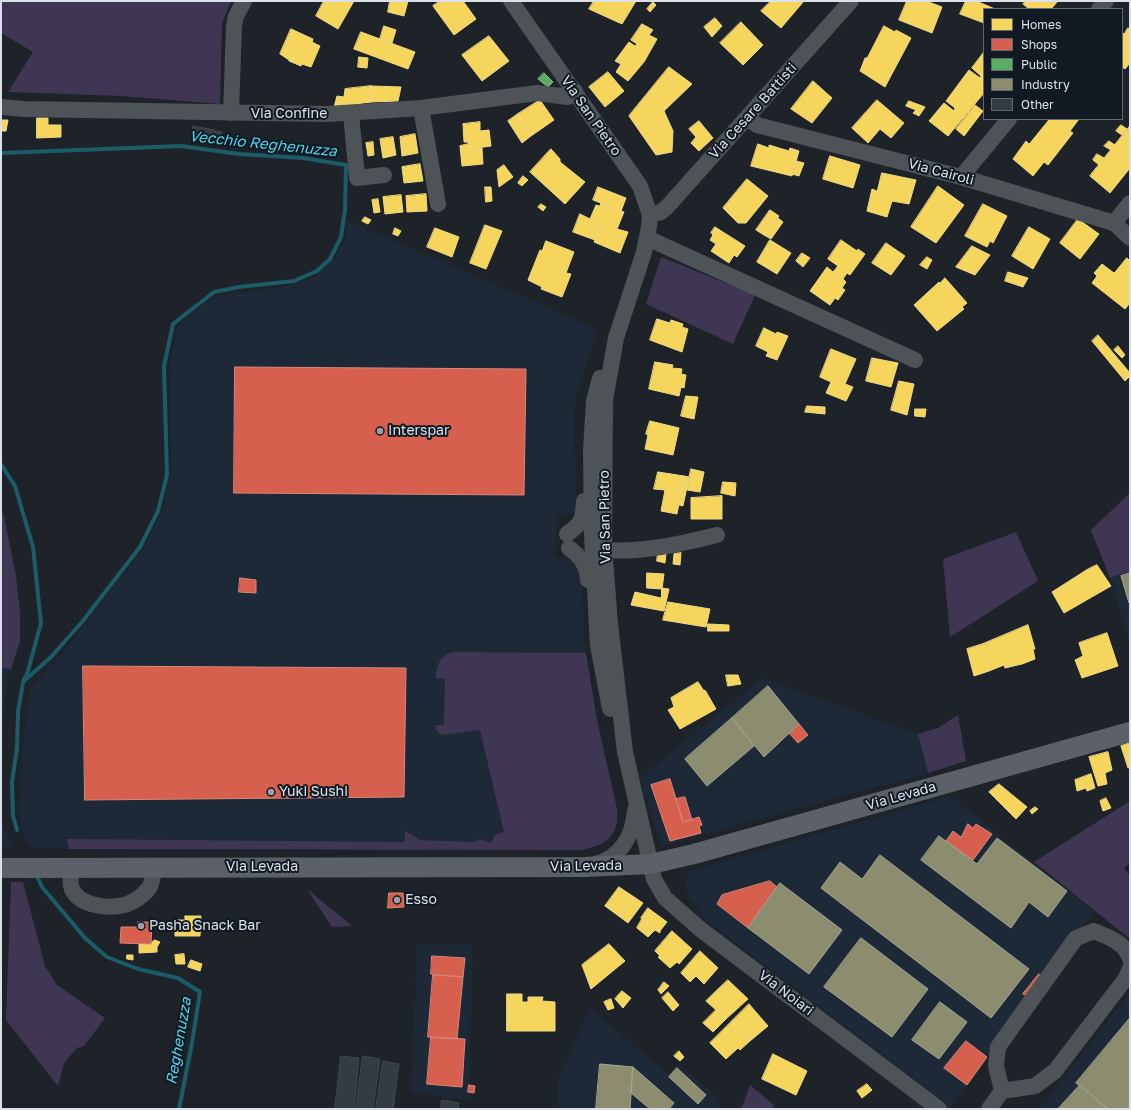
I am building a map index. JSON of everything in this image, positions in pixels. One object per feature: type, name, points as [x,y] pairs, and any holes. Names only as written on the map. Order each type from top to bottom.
[{"type":"main road","name":"Via Levada","points":[[1,868],[585,867],[651,864],[694,854],[1130,732]]},
{"type":"street","points":[[231,113],[234,26],[236,16],[244,1]]},
{"type":"street","name":"Via San Pietro","points":[[511,1],[640,186],[650,215],[644,252],[616,338],[605,400],[604,462],[597,544],[610,624],[625,752],[651,864]]},
{"type":"street","name":"Via Cesare Battisti","points":[[650,215],[661,212],[667,207],[851,1]]},
{"type":"street","name":"Via Confine","points":[[1,107],[24,109],[231,113],[351,113],[421,108],[537,93],[568,97],[575,92]]},
{"type":"street","points":[[421,108],[438,204]]},
{"type":"street","points":[[351,113],[357,178],[384,175]]},
{"type":"street","name":"Via Cairoli","points":[[747,118],[757,125],[961,177],[1114,223],[1130,238]]},
{"type":"street","points":[[961,177],[1008,120]]},
{"type":"street","points":[[1114,223],[1130,203]]},
{"type":"street","points":[[647,238],[915,360]]},
{"type":"street","points":[[616,338],[603,368],[594,401],[591,450],[597,544],[598,645],[610,708],[625,752]]},
{"type":"street","points":[[568,541],[584,515],[584,460],[591,450]]},
{"type":"street","points":[[568,541],[597,544],[622,552],[663,548],[717,535]]},
{"type":"street","points":[[568,541],[581,557],[587,570],[592,637],[598,645]]},
{"type":"street","name":"Via San Pietro","points":[[585,867],[608,860],[617,853],[632,830],[635,800]]},
{"type":"street","name":"Via Noiari","points":[[651,864],[654,879],[665,898],[678,911],[939,1109]]},
{"type":"street","points":[[71,867],[71,886],[76,895],[91,904],[110,906],[125,905],[136,900],[149,888],[153,878],[154,867]]},
{"type":"street","points":[[1002,1091],[996,1066],[998,1047],[1076,938],[1094,931],[1117,941],[1129,954],[1130,958]]},
{"type":"street","points":[[989,1109],[1002,1091],[1035,1086],[1055,1071],[1126,978],[1130,968]]},
{"type":"shaded area","points":[[1,1],[231,1],[222,23],[220,104],[122,96],[8,92],[33,52],[1,33]]},
{"type":"shaded area","points":[[347,220],[597,329],[576,398],[574,411],[575,511],[568,515],[558,515],[554,557],[569,559],[582,574],[584,643],[597,720],[617,809],[617,819],[614,830],[609,840],[597,846],[582,850],[33,849],[26,841],[19,817],[22,757],[30,688],[65,650],[144,547],[163,508],[171,467],[169,365],[177,329],[182,321],[203,304],[219,296],[287,286],[314,277],[335,258],[345,240]]},
{"type":"shaded area","points":[[661,257],[755,295],[733,344],[646,304]]},
{"type":"shaded area","points":[[1130,493],[1130,571],[1110,578],[1091,530]]},
{"type":"shaded area","points":[[1,511],[4,516],[16,576],[20,613],[20,641],[7,681],[3,720],[1,820]]},
{"type":"shaded area","points":[[1,511],[4,516],[16,576],[20,613],[20,641],[11,669],[1,668]]},
{"type":"shaded area","points":[[1016,532],[1038,581],[950,637],[943,559]]},
{"type":"shaded area","points":[[1130,571],[1130,645],[1110,578]]},
{"type":"shaded area","points":[[451,652],[586,653],[597,720],[617,809],[616,826],[610,838],[605,842],[591,848],[582,850],[69,849],[67,839],[405,842],[405,831],[420,840],[472,842],[481,839],[490,843],[493,840],[494,835],[504,832],[480,730],[441,735],[437,731],[435,725],[444,725],[445,679],[436,678],[437,669],[439,662]]},
{"type":"shaded area","points":[[762,678],[918,734],[928,773],[661,846],[640,778]]},
{"type":"shaded area","points":[[958,715],[966,761],[928,773],[918,734],[938,728]]},
{"type":"shaded area","points":[[951,796],[1093,911],[951,1107],[706,920],[687,895],[685,881],[690,871]]},
{"type":"shaded area","points":[[1130,801],[1130,863],[1124,868],[1130,876],[1130,939],[1034,862]]},
{"type":"shaded area","points":[[1,820],[11,847],[1,847]]},
{"type":"shaded area","points":[[11,882],[23,882],[45,966],[57,985],[105,1018],[84,1046],[77,1048],[64,1063],[58,1086],[6,1020]]},
{"type":"shaded area","points":[[307,889],[352,926],[332,927]]},
{"type":"shaded area","points":[[417,943],[473,944],[469,1100],[411,1092]]},
{"type":"shaded area","points":[[1130,992],[1130,1109],[1040,1109]]},
{"type":"shaded area","points":[[590,1008],[668,1074],[679,1064],[714,1094],[720,1109],[558,1109],[558,1081]]},
{"type":"shaded area","points":[[750,1085],[774,1105],[772,1109],[741,1109]]},
{"type":"building: Homes","points":[[324,1],[354,1],[338,29],[316,16]]},
{"type":"building: Homes","points":[[390,1],[408,1],[404,16],[388,12]]},
{"type":"building: Homes","points":[[440,1],[463,1],[476,19],[454,35],[433,6]]},
{"type":"building: Homes","points":[[594,1],[636,1],[622,24],[589,9]]},
{"type":"building: Homes","points":[[771,1],[804,1],[781,28],[761,11]]},
{"type":"building: Homes","points":[[907,1],[926,1],[942,7],[932,33],[899,20]]},
{"type":"building: Homes","points":[[966,1],[976,1],[993,8],[983,8],[983,23],[960,14]]},
{"type":"building: Homes","points":[[1026,1],[1058,1],[1052,8],[1028,8],[1023,4]]},
{"type":"building: Homes","points":[[653,2],[656,5],[650,12],[647,9]]},
{"type":"building: Homes","points":[[715,18],[722,26],[712,37],[704,27]]},
{"type":"building: Homes","points":[[741,22],[763,45],[743,65],[720,43]]},
{"type":"building: Homes","points":[[642,24],[653,30],[649,35],[657,39],[644,62],[628,81],[616,72],[621,64],[615,61],[629,42],[635,46],[637,44],[631,40]]},
{"type":"building: Homes","points":[[384,26],[396,30],[392,43],[380,39]]},
{"type":"building: Homes","points":[[884,26],[895,32],[896,30],[911,38],[885,87],[860,71],[865,58],[867,58]]},
{"type":"building: Homes","points":[[1128,28],[1130,29],[1130,63],[1125,69],[1123,68],[1124,34]]},
{"type":"building: Homes","points":[[291,29],[313,39],[312,42],[320,46],[311,67],[302,64],[301,66],[289,61],[280,54]]},
{"type":"building: Homes","points":[[361,32],[415,52],[408,69],[354,49]]},
{"type":"building: Homes","points":[[489,36],[509,61],[482,81],[462,55]]},
{"type":"building: Homes","points":[[983,53],[983,94],[948,136],[929,121],[944,103],[954,111],[955,108],[946,101],[969,70],[980,78],[981,76],[972,68]]},
{"type":"building: Homes","points":[[359,57],[368,58],[367,68],[358,67]]},
{"type":"building: Homes","points":[[669,67],[692,84],[664,111],[673,131],[672,152],[656,155],[629,116]]},
{"type":"building: Homes","points":[[608,72],[624,91],[605,107],[589,87]]},
{"type":"building: Homes","points":[[813,81],[832,98],[812,123],[791,109]]},
{"type":"building: Homes","points":[[371,86],[401,87],[398,101],[371,102]]},
{"type":"building: Homes","points":[[371,86],[371,102],[334,107],[337,96],[344,97],[345,89]]},
{"type":"building: Homes","points":[[540,100],[554,120],[531,136],[518,114]]},
{"type":"building: Homes","points":[[877,100],[904,123],[891,138],[880,129],[868,143],[852,128]]},
{"type":"building: Homes","points":[[909,101],[925,107],[919,116],[913,113],[916,110],[906,106]]},
{"type":"building: Homes","points":[[975,105],[983,111],[964,136],[956,129]]},
{"type":"building: Homes","points":[[518,114],[531,136],[522,143],[508,121]]},
{"type":"building: Homes","points":[[37,118],[48,118],[48,125],[61,125],[61,137],[37,138]]},
{"type":"building: Homes","points":[[1,120],[8,120],[6,131],[1,131]]},
{"type":"building: Homes","points":[[1049,120],[1078,120],[1070,131],[1073,133],[1048,165],[1044,162],[1033,176],[1013,159],[1026,141],[1029,144]]},
{"type":"building: Homes","points":[[699,121],[713,138],[699,151],[691,143],[696,137],[689,129]]},
{"type":"building: Homes","points":[[480,122],[480,131],[489,130],[491,146],[470,149],[468,142],[464,142],[463,124]]},
{"type":"building: Homes","points":[[1121,125],[1127,129],[1122,135],[1116,131]]},
{"type":"building: Homes","points":[[1130,126],[1130,168],[1110,193],[1090,176]]},
{"type":"building: Homes","points":[[415,134],[418,153],[402,156],[400,137]]},
{"type":"building: Homes","points":[[393,137],[396,155],[383,158],[380,139]]},
{"type":"building: Homes","points":[[1109,141],[1115,145],[1111,150],[1104,146]]},
{"type":"building: Homes","points":[[373,142],[374,155],[368,156],[366,143]]},
{"type":"building: Homes","points":[[469,144],[470,149],[482,148],[483,164],[462,166],[460,146]]},
{"type":"building: Homes","points":[[758,144],[769,148],[769,145],[789,151],[790,148],[799,151],[792,176],[751,166]]},
{"type":"building: Homes","points":[[551,149],[560,159],[560,162],[585,182],[565,204],[530,172]]},
{"type":"building: Homes","points":[[1097,154],[1104,158],[1099,165],[1093,160]]},
{"type":"building: Homes","points":[[830,156],[860,165],[853,188],[823,179]]},
{"type":"building: Homes","points":[[796,161],[804,163],[799,176],[792,174]]},
{"type":"building: Homes","points":[[420,164],[423,181],[404,183],[402,167]]},
{"type":"building: Homes","points":[[504,165],[513,177],[499,187],[497,170]]},
{"type":"building: Homes","points":[[882,173],[916,180],[909,204],[892,201],[887,217],[867,211],[872,189],[877,191]]},
{"type":"building: Homes","points":[[523,176],[528,180],[522,186],[518,183]]},
{"type":"building: Homes","points":[[747,179],[768,196],[746,223],[738,223],[723,208]]},
{"type":"building: Homes","points":[[938,186],[964,205],[936,243],[911,227]]},
{"type":"building: Homes","points":[[485,187],[491,187],[492,201],[486,202]]},
{"type":"building: Homes","points":[[598,187],[626,198],[621,211],[593,200]]},
{"type":"building: Homes","points":[[426,194],[427,211],[407,212],[406,196]]},
{"type":"building: Homes","points":[[401,195],[403,212],[385,214],[383,197]]},
{"type":"building: Homes","points":[[378,199],[380,212],[374,213],[372,200]]},
{"type":"building: Homes","points":[[601,203],[624,212],[617,229],[628,232],[620,253],[594,242],[601,226],[590,219],[596,205],[600,206]]},
{"type":"building: Homes","points":[[541,204],[546,207],[543,211],[538,207]]},
{"type":"building: Homes","points":[[983,204],[1007,216],[993,243],[990,241],[987,247],[965,236]]},
{"type":"building: Homes","points":[[770,210],[779,216],[764,235],[756,230]]},
{"type":"building: Homes","points":[[580,214],[601,226],[595,240],[573,232]]},
{"type":"building: Homes","points":[[365,217],[371,220],[368,224],[362,221]]},
{"type":"building: Homes","points":[[778,218],[783,222],[771,239],[764,235]]},
{"type":"building: Homes","points":[[1078,219],[1099,234],[1080,259],[1060,243]]},
{"type":"building: Homes","points":[[485,225],[502,231],[486,269],[470,263]]},
{"type":"building: Homes","points":[[715,227],[745,246],[737,257],[734,255],[729,263],[711,251],[716,244],[710,240],[713,235],[711,233]]},
{"type":"building: Homes","points":[[1029,227],[1050,239],[1033,269],[1012,256]]},
{"type":"building: Homes","points":[[395,228],[401,231],[398,236],[393,234]]},
{"type":"building: Homes","points":[[435,228],[459,237],[452,257],[427,247]]},
{"type":"building: Homes","points":[[770,240],[791,253],[777,274],[757,262]]},
{"type":"building: Homes","points":[[841,240],[857,251],[858,249],[865,254],[850,275],[847,273],[843,279],[846,282],[842,288],[845,290],[838,300],[835,298],[830,305],[810,291],[827,267],[833,272],[838,266],[828,259]]},
{"type":"building: Homes","points":[[546,241],[574,252],[566,273],[571,274],[562,297],[541,289],[542,287],[528,280],[540,250],[542,251]]},
{"type":"building: Homes","points":[[886,243],[905,256],[891,275],[872,263]]},
{"type":"building: Homes","points":[[972,246],[990,255],[975,275],[956,267]]},
{"type":"building: Homes","points":[[802,253],[810,258],[803,267],[796,261]]},
{"type":"building: Homes","points":[[927,257],[932,260],[927,269],[920,265]]},
{"type":"building: Homes","points":[[1127,258],[1130,261],[1130,303],[1125,309],[1092,283],[1097,276],[1094,273],[1102,264],[1114,273]]},
{"type":"building: Homes","points":[[1008,272],[1028,278],[1023,287],[1005,281]]},
{"type":"building: Homes","points":[[945,278],[967,303],[962,307],[964,309],[937,331],[914,305]]},
{"type":"building: Homes","points":[[657,319],[670,323],[671,320],[683,324],[682,327],[688,329],[682,352],[650,340]]},
{"type":"building: Homes","points":[[764,328],[776,334],[777,332],[788,336],[777,360],[766,356],[768,352],[756,346]]},
{"type":"building: Homes","points":[[1098,335],[1130,373],[1130,376],[1125,381],[1092,341]]},
{"type":"building: Homes","points":[[1118,346],[1125,355],[1122,358],[1114,350]]},
{"type":"building: Homes","points":[[831,349],[856,359],[845,384],[853,387],[846,401],[826,393],[831,382],[820,377]]},
{"type":"building: Homes","points":[[872,358],[898,363],[891,387],[866,381]]},
{"type":"building: Homes","points":[[655,362],[673,365],[672,368],[682,369],[681,374],[686,375],[684,388],[681,387],[679,396],[649,389]]},
{"type":"building: Homes","points":[[899,381],[914,384],[907,415],[891,410]]},
{"type":"building: Homes","points":[[686,396],[698,397],[694,419],[681,416]]},
{"type":"building: Homes","points":[[807,406],[825,407],[825,414],[805,412]]},
{"type":"building: Homes","points":[[915,409],[926,409],[925,417],[915,416]]},
{"type":"building: Homes","points":[[650,421],[679,428],[673,455],[645,449],[648,435],[646,434]]},
{"type":"building: Homes","points":[[691,469],[704,472],[700,492],[687,490]]},
{"type":"building: Homes","points":[[658,472],[684,476],[677,514],[661,511],[665,490],[654,489]]},
{"type":"building: Homes","points":[[684,476],[689,477],[683,506],[679,505]]},
{"type":"building: Homes","points":[[723,482],[736,483],[735,496],[721,493]]},
{"type":"building: Homes","points":[[722,496],[722,519],[691,519],[691,498]]},
{"type":"building: Homes","points":[[658,553],[666,553],[665,563],[657,561]]},
{"type":"building: Homes","points":[[681,553],[680,565],[673,564],[674,554]]},
{"type":"building: Homes","points":[[1097,565],[1111,586],[1064,613],[1052,592],[1088,569]]},
{"type":"building: Homes","points":[[647,573],[664,574],[662,589],[647,588]]},
{"type":"building: Homes","points":[[662,588],[669,589],[664,611],[631,605],[635,592],[661,598]]},
{"type":"building: Homes","points":[[668,602],[710,609],[706,627],[663,620]]},
{"type":"building: Homes","points":[[708,624],[729,625],[729,631],[708,631]]},
{"type":"building: Homes","points":[[1028,625],[1035,649],[1033,649],[1035,659],[1005,668],[1004,665],[989,671],[983,644]]},
{"type":"building: Homes","points":[[1107,633],[1118,666],[1082,678],[1075,660],[1083,656],[1079,643]]},
{"type":"building: Homes","points":[[983,644],[989,671],[974,676],[967,649]]},
{"type":"building: Homes","points":[[726,675],[738,675],[741,684],[728,686]]},
{"type":"building: Homes","points":[[698,682],[704,691],[705,690],[716,709],[680,729],[668,710],[674,707],[671,698]]},
{"type":"building: Homes","points":[[1130,743],[1130,767],[1128,768],[1121,746]]},
{"type":"building: Homes","points":[[1108,752],[1112,770],[1105,773],[1107,784],[1098,786],[1089,757]]},
{"type":"building: Homes","points":[[1091,774],[1095,788],[1087,791],[1086,788],[1077,791],[1075,780]]},
{"type":"building: Homes","points":[[999,784],[1027,807],[1016,819],[989,792]]},
{"type":"building: Homes","points":[[1106,798],[1111,808],[1103,811],[1100,801]]},
{"type":"building: Homes","points":[[1035,807],[1038,809],[1032,814],[1030,811]]},
{"type":"building: Homes","points":[[619,887],[634,897],[620,917],[605,906]]},
{"type":"building: Homes","points":[[634,897],[643,903],[628,923],[620,917]]},
{"type":"building: Homes","points":[[648,908],[667,922],[660,931],[641,918]]},
{"type":"building: Homes","points":[[185,916],[201,916],[200,936],[175,936],[175,920],[185,920]]},
{"type":"building: Homes","points":[[642,919],[660,931],[660,933],[655,930],[648,937],[637,928]]},
{"type":"building: Homes","points":[[672,931],[692,949],[679,964],[677,962],[670,968],[658,957],[660,956],[655,951]]},
{"type":"building: Homes","points":[[155,940],[160,942],[157,947],[157,952],[139,953],[139,944],[151,944]]},
{"type":"building: Homes","points":[[609,944],[625,961],[591,989],[582,965]]},
{"type":"building: Homes","points":[[700,951],[718,968],[704,984],[696,976],[690,982],[681,973]]},
{"type":"building: Homes","points":[[184,954],[185,964],[176,964],[175,955]]},
{"type":"building: Homes","points":[[127,955],[133,955],[133,960],[127,959]]},
{"type":"building: Homes","points":[[191,960],[202,964],[200,971],[188,967]]},
{"type":"building: Homes","points":[[728,980],[748,999],[726,1019],[706,1001]]},
{"type":"building: Homes","points":[[664,982],[669,986],[661,994],[658,990]]},
{"type":"building: Homes","points":[[622,991],[631,998],[623,1008],[615,999]]},
{"type":"building: Homes","points":[[668,992],[679,1005],[673,1011],[662,998]]},
{"type":"building: Homes","points":[[507,994],[522,994],[522,1002],[528,1002],[528,997],[543,997],[542,1001],[555,1002],[555,1031],[507,1031]]},
{"type":"building: Homes","points":[[611,999],[614,1008],[608,1010],[604,1002]]},
{"type":"building: Homes","points":[[749,1004],[768,1026],[750,1041],[732,1021]]},
{"type":"building: Homes","points":[[716,1010],[726,1019],[713,1032],[703,1023]]},
{"type":"building: Homes","points":[[732,1021],[750,1041],[740,1050],[738,1048],[726,1059],[710,1043]]},
{"type":"building: Homes","points":[[679,1051],[684,1057],[680,1061],[674,1056]]},
{"type":"building: Homes","points":[[773,1054],[807,1071],[796,1095],[762,1079]]},
{"type":"building: Homes","points":[[867,1084],[872,1090],[862,1098],[857,1091]]},
{"type":"building: Shops","name":"Interspar","points":[[235,367],[526,369],[524,495],[234,493]]},
{"type":"building: Shops","points":[[240,578],[256,580],[256,593],[239,592]]},
{"type":"building: Shops","points":[[83,666],[406,668],[404,797],[85,800]]},
{"type":"building: Shops","points":[[799,724],[808,735],[798,743],[789,733]]},
{"type":"building: Shops","points":[[670,779],[683,822],[699,817],[702,825],[699,826],[701,833],[670,841],[651,785]]},
{"type":"building: Shops","points":[[685,797],[692,820],[683,822],[676,799]]},
{"type":"building: Shops","points":[[968,824],[973,828],[976,824],[992,834],[973,860],[946,841],[953,831],[961,837]]},
{"type":"building: Shops","points":[[770,881],[777,887],[748,928],[717,904],[722,895]]},
{"type":"building: Shops","points":[[389,893],[403,893],[404,907],[388,908]]},
{"type":"building: Shops","points":[[138,922],[152,922],[151,944],[120,943],[121,927],[138,927]]},
{"type":"building: Shops","points":[[432,956],[465,958],[463,977],[431,974]]},
{"type":"building: Shops","points":[[1039,974],[1042,977],[1027,996],[1023,994]]},
{"type":"building: Shops","points":[[433,975],[463,977],[457,1039],[428,1037]]},
{"type":"building: Shops","points":[[431,1037],[465,1039],[462,1087],[427,1084]]},
{"type":"building: Shops","points":[[966,1041],[987,1057],[967,1085],[944,1068]]},
{"type":"building: Shops","points":[[469,1085],[475,1086],[474,1093],[468,1092]]},
{"type":"building: Public","points":[[544,73],[553,82],[548,87],[538,79]]},
{"type":"building: Industry","points":[[1130,573],[1130,602],[1129,603],[1121,576]]},
{"type":"building: Industry","points":[[768,686],[799,724],[764,757],[732,718]]},
{"type":"building: Industry","points":[[732,718],[754,746],[707,786],[685,759]]},
{"type":"building: Industry","points":[[939,836],[977,864],[997,838],[1067,891],[1048,917],[1029,902],[1011,928],[921,860]]},
{"type":"building: Industry","points":[[880,855],[1029,969],[991,1018],[821,888],[840,862],[862,879]]},
{"type":"building: Industry","points":[[780,883],[842,930],[809,974],[748,928]]},
{"type":"building: Industry","points":[[861,938],[928,989],[892,1037],[824,987]]},
{"type":"building: Industry","points":[[940,1002],[967,1022],[939,1059],[912,1040]]},
{"type":"building: Industry","points":[[1130,1018],[1130,1109],[1108,1109],[1076,1083]]},
{"type":"building: Industry","points":[[600,1064],[633,1067],[630,1109],[596,1109]]},
{"type":"building: Industry","points":[[633,1067],[674,1103],[669,1109],[650,1109],[631,1093]]},
{"type":"building: Industry","points":[[677,1068],[706,1095],[698,1104],[669,1077]]},
{"type":"building: Industry","points":[[1080,1085],[1108,1109],[1058,1109]]},
{"type":"building: Other","points":[[193,126],[215,130],[214,141],[192,138]]},
{"type":"building: Other","points":[[215,131],[222,132],[221,141],[214,140]]},
{"type":"building: Other","points":[[341,1056],[359,1058],[354,1109],[335,1109]]},
{"type":"building: Other","points":[[363,1056],[380,1059],[373,1109],[356,1109]]},
{"type":"building: Other","points":[[383,1061],[399,1064],[393,1109],[376,1109]]},
{"type":"building: Other","points":[[442,1100],[459,1103],[458,1109],[441,1109]]},
{"type":"waterway","name":"Vecchio Reghenuzza","points":[[1,153],[181,146],[239,154],[303,158],[346,165],[345,210],[341,237],[330,259],[317,271],[294,281],[239,287],[214,292],[173,324],[164,366],[167,475],[158,511],[140,547],[82,622],[51,657],[23,682]]},
{"type":"waterway","name":"Reghenuzza","points":[[1,464],[15,486],[33,547],[41,623],[28,671],[23,682],[18,712],[17,748],[12,782],[13,816],[17,830]]},
{"type":"waterway","name":"Reghenuzza","points":[[37,876],[42,887],[85,938],[107,957],[138,969],[178,978],[200,992],[179,1109]]},
{"type":"place","name":"Interspar","points":[[380,431]]},
{"type":"place","name":"Yuki Sushi","points":[[271,792]]},
{"type":"place","name":"Esso","points":[[397,900]]},
{"type":"place","name":"Pasha Snack Bar","points":[[141,926]]}]
